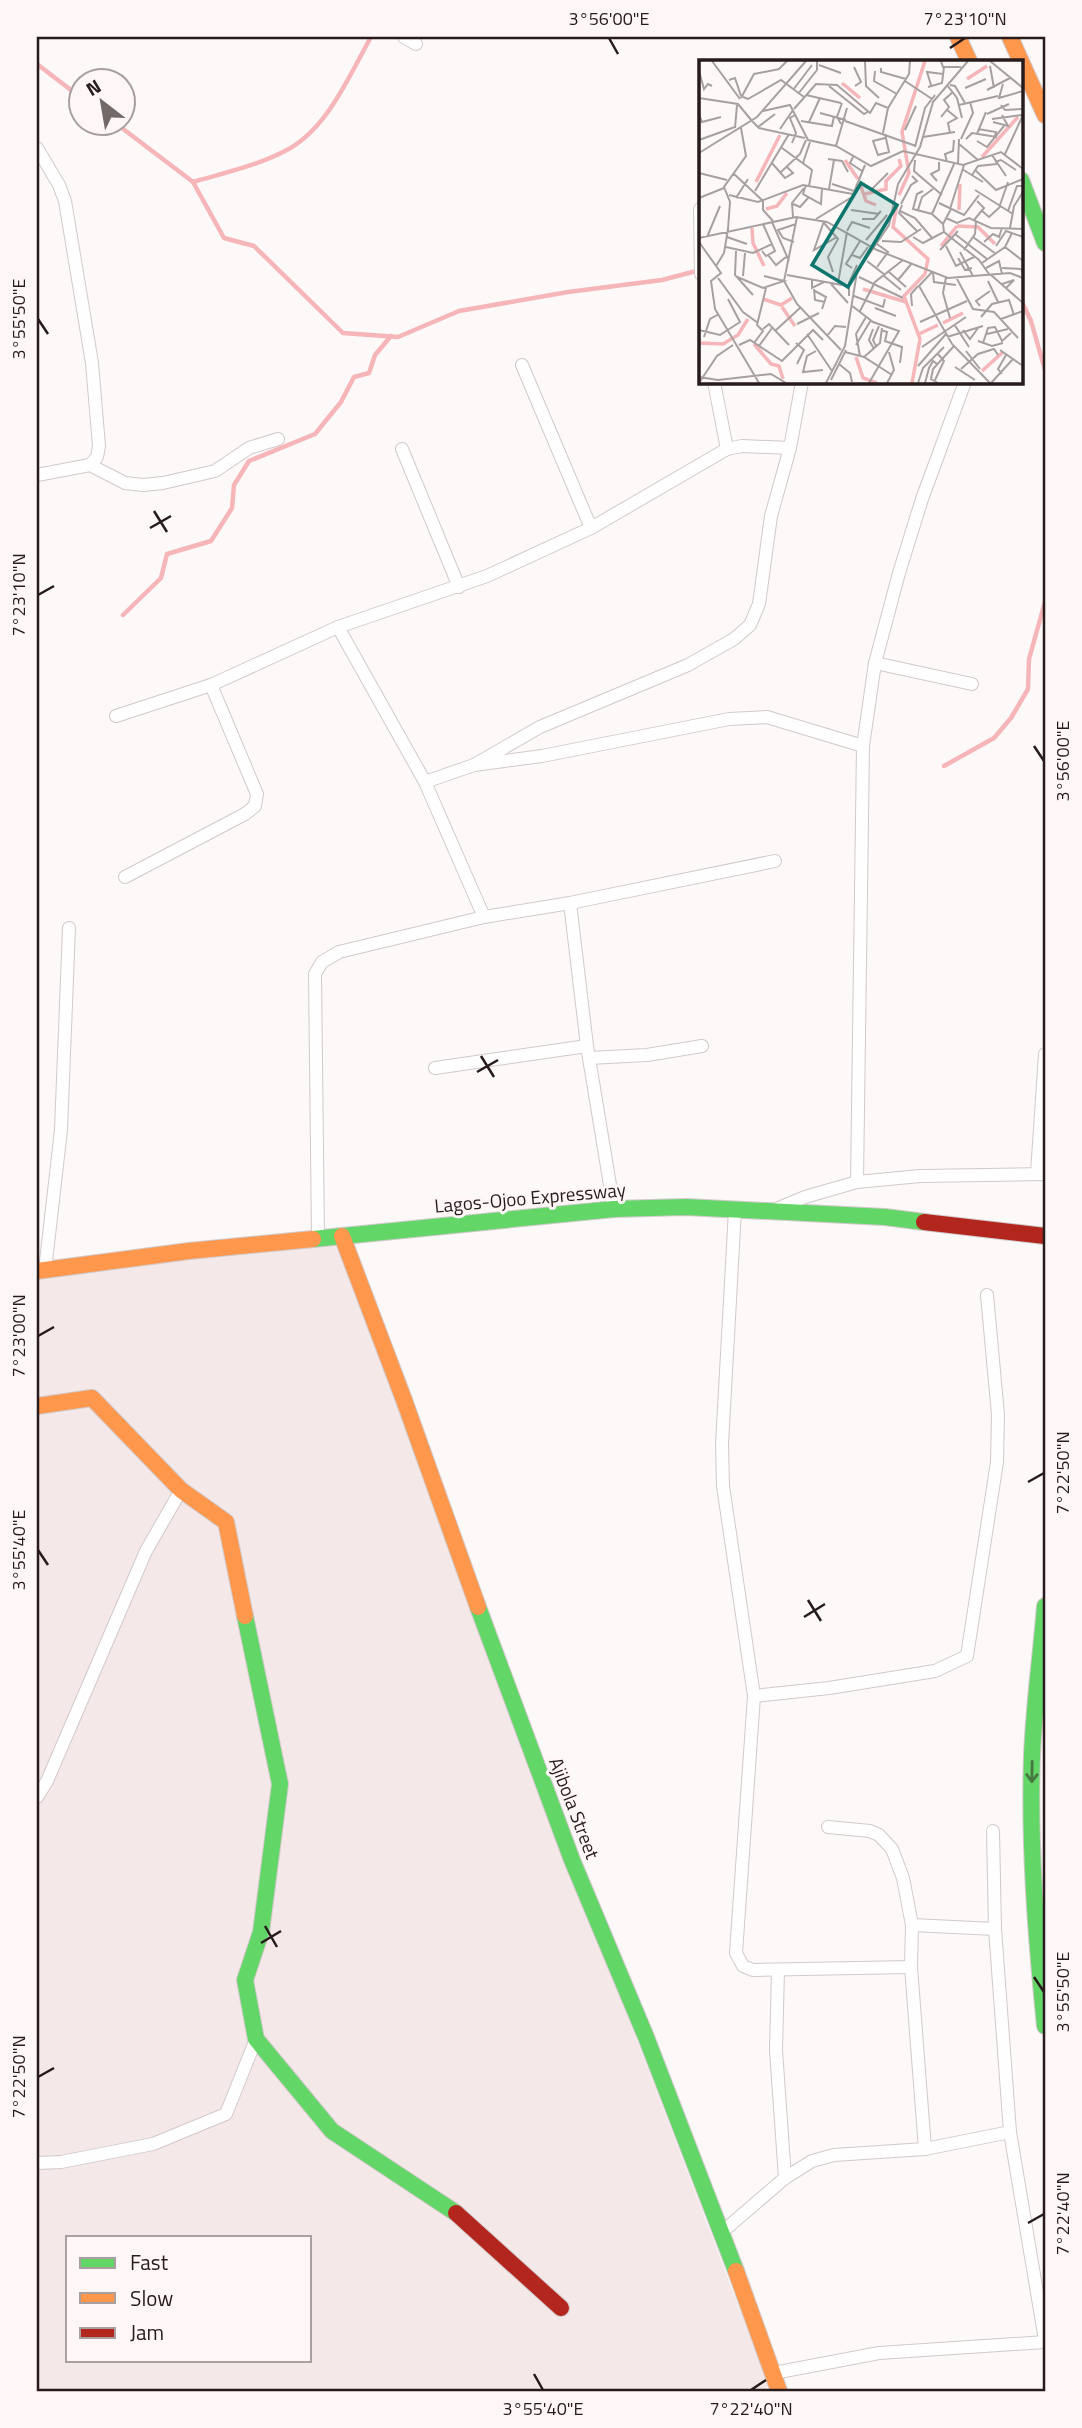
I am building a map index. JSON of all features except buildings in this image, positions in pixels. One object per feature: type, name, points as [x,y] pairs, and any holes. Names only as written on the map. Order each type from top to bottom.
[{"type":"main road","points":[[958,37],[969,60]]},
{"type":"main road","points":[[1010,37],[1020,60]]},
{"type":"main road","points":[[1023,66],[1045,115]]},
{"type":"main road","points":[[1023,185],[1045,243]]},
{"type":"main road","name":"Lagos-Ojoo Expressway","points":[[41,1271],[189,1251],[614,1209],[686,1207],[885,1217],[1037,1235]]},
{"type":"main road","name":"Ajibola Street","points":[[341,1236],[404,1400],[562,1834],[722,2232],[779,2391]]},
{"type":"main road","points":[[37,1406],[92,1398],[181,1490],[226,1522],[281,1784],[261,1932],[245,1980],[256,2039],[332,2131],[464,2219],[561,2308]]},
{"type":"main road","points":[[1045,1606],[1032,1753],[1031,1848],[1036,1945],[1045,2026]]},
{"type":"street","points":[[404,37],[416,44]]},
{"type":"street","points":[[37,148],[59,185],[67,214],[92,363],[99,446],[97,457],[90,465]]},
{"type":"street","points":[[522,365],[591,528]]},
{"type":"street","points":[[714,383],[727,449]]},
{"type":"street","points":[[425,782],[474,765],[549,723],[688,665],[734,639],[750,625],[760,604],[771,516],[790,447],[802,383]]},
{"type":"street","points":[[856,1182],[863,746],[875,663],[922,499],[965,383]]},
{"type":"street","points":[[37,475],[90,465],[125,482],[143,485],[163,483],[215,471],[249,448],[278,439]]},
{"type":"street","points":[[117,716],[211,685],[338,626],[487,576],[591,528],[727,449],[742,446],[790,447]]},
{"type":"street","points":[[402,449],[459,587]]},
{"type":"street","points":[[338,626],[425,782],[484,917]]},
{"type":"street","points":[[875,663],[972,684]]},
{"type":"street","points":[[125,877],[245,814],[255,806],[257,794],[211,685]]},
{"type":"street","points":[[474,765],[542,756],[742,719],[767,717],[863,746]]},
{"type":"street","points":[[318,1238],[316,974],[322,962],[339,952],[484,917],[570,903],[775,860]]},
{"type":"street","points":[[570,903],[588,1052],[614,1209]]},
{"type":"street","points":[[41,1271],[61,1130],[69,928]]},
{"type":"street","points":[[435,1068],[588,1052],[647,1055],[702,1045]]},
{"type":"street","points":[[770,1212],[805,1197],[856,1182],[920,1176],[1041,1173],[1045,1055]]},
{"type":"street","points":[[735,1210],[722,1444],[723,1486],[754,1696],[736,1953],[743,1966],[753,1970],[911,1967]]},
{"type":"street","points":[[754,1696],[829,1688],[935,1671],[967,1656],[997,1462],[998,1415],[987,1295]]},
{"type":"street","points":[[37,1797],[47,1782],[146,1551],[181,1490]]},
{"type":"street","points":[[828,1827],[870,1831],[879,1835],[892,1849],[903,1878],[912,1925],[911,1967],[925,2150]]},
{"type":"street","points":[[774,2373],[879,2353],[1045,2341],[1010,2132],[995,1929],[993,1831]]},
{"type":"street","points":[[912,1925],[995,1929]]},
{"type":"street","points":[[778,1970],[776,2050],[785,2178]]},
{"type":"street","points":[[37,2163],[61,2162],[153,2144],[226,2114],[256,2039]]},
{"type":"street","points":[[722,2232],[785,2178],[813,2161],[834,2155],[925,2150],[1010,2132]]},
{"type":"shaded area","points":[[342,1236],[509,1705],[771,2391],[37,2391],[37,1266]]},
{"type":"waterway","points":[[193,182],[263,161],[300,142],[336,101],[371,37]]},
{"type":"waterway","points":[[37,64],[66,86]]},
{"type":"waterway","points":[[132,136],[193,182],[224,238],[254,246],[343,333],[398,337],[459,311],[568,292],[662,280],[699,270]]},
{"type":"waterway","points":[[1023,304],[1031,321],[1045,370]]},
{"type":"waterway","points":[[123,615],[161,578],[167,554],[211,541],[232,508],[234,485],[249,461],[315,434],[341,402],[354,377],[369,373],[375,355],[391,336]]},
{"type":"waterway","points":[[944,766],[994,738],[1011,718],[1028,689],[1029,659],[1045,602]]},
{"type":"traffic: fast","points":[[1023,185],[1045,243]]},
{"type":"traffic: fast","points":[[313,1239],[614,1209],[686,1207],[885,1217],[924,1222]]},
{"type":"traffic: fast","points":[[1045,1606],[1034,1718],[1031,1789],[1034,1890],[1045,2026]]},
{"type":"traffic: fast","points":[[478,1607],[572,1860],[646,2037],[736,2271]]},
{"type":"traffic: fast","points":[[245,1616],[280,1784],[261,1932],[245,1980],[256,2039],[332,2131],[456,2213]]},
{"type":"traffic: slow","points":[[958,37],[969,60]]},
{"type":"traffic: slow","points":[[1010,37],[1020,60]]},
{"type":"traffic: slow","points":[[1023,66],[1045,115]]},
{"type":"traffic: slow","points":[[342,1236],[478,1607]]},
{"type":"traffic: slow","points":[[37,1271],[189,1251],[313,1239]]},
{"type":"traffic: slow","points":[[37,1406],[92,1398],[181,1490],[226,1522],[245,1616]]},
{"type":"traffic: slow","points":[[736,2271],[779,2391]]},
{"type":"traffic: jam","points":[[924,1222],[1045,1236]]},
{"type":"traffic: jam","points":[[456,2213],[561,2308]]}]
